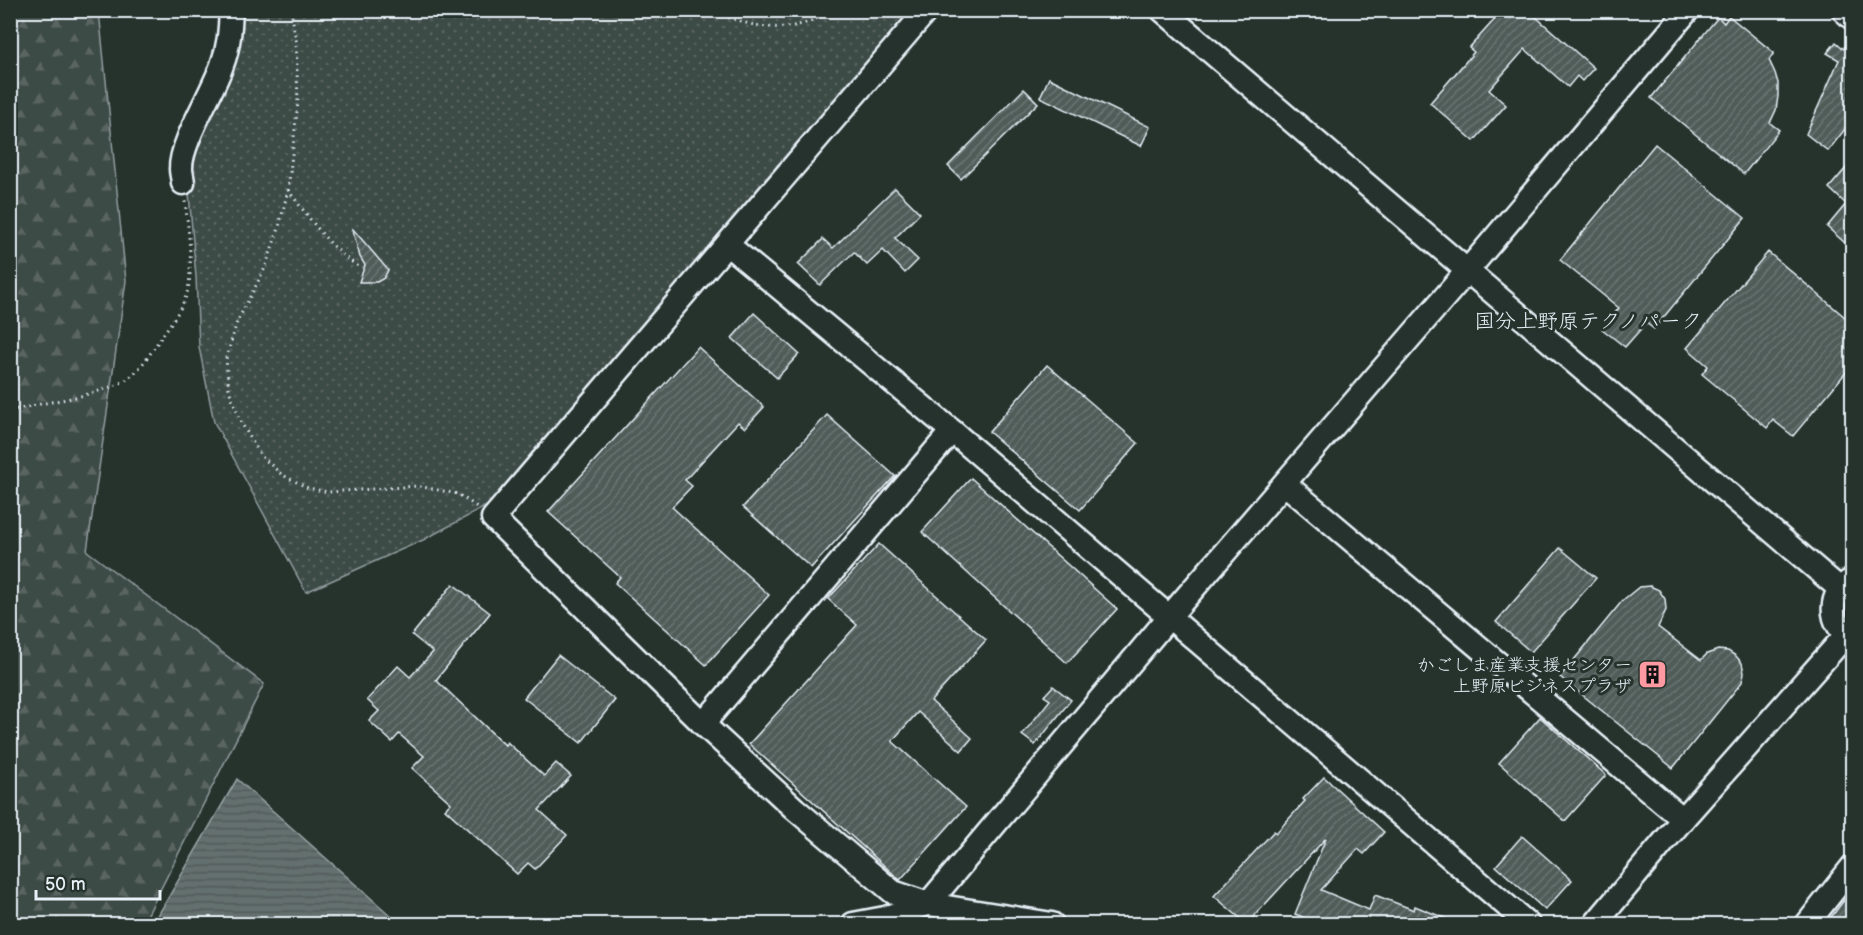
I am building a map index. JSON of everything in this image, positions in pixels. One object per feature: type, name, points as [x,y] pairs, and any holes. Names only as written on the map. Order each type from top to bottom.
[{"type":"street","points":[[183,183],[182,158],[230,43],[231,10]]},
{"type":"street","points":[[927,10],[493,518],[703,724],[795,809],[893,892],[928,904],[1052,924]]},
{"type":"street","points":[[1162,10],[1467,272],[1846,584],[1835,598],[1833,608],[1834,618],[1839,628],[1850,637],[1683,819],[1595,924]]},
{"type":"street","points":[[853,924],[885,918],[928,904],[1169,617],[1467,272],[1688,10]]},
{"type":"street","points":[[1843,10],[1852,18]]},
{"type":"street","points":[[728,244],[952,431],[1528,924]]},
{"type":"street","points":[[703,724],[952,431]]},
{"type":"street","points":[[1285,484],[1683,819]]},
{"type":"street","points":[[1807,924],[1852,867]]},
{"type":"path","points":[[291,10],[296,40],[298,102],[288,190],[278,231],[265,268],[237,322],[226,359],[229,390],[242,424],[261,456],[280,474],[308,488],[328,492],[418,486],[458,494],[493,518]]},
{"type":"path","points":[[712,10],[762,28],[795,26],[818,18],[831,10]]},
{"type":"path","points":[[10,104],[16,125],[15,145],[10,162]]},
{"type":"path","points":[[10,411],[79,398],[119,384],[144,363],[178,312],[187,294],[190,273],[183,183]]},
{"type":"path","points":[[288,190],[331,244],[345,258],[358,266]]},
{"type":"green space","points":[[10,11],[99,11],[126,281],[87,551],[264,684],[143,924],[11,924]]},
{"type":"green space","points":[[238,11],[912,11],[500,499],[423,540],[306,592],[214,422],[199,347],[188,181],[192,158]]},
{"type":"shaded area","points":[[237,779],[400,924],[153,924]]},
{"type":"building","points":[[1485,10],[1528,10],[1594,68],[1582,81],[1577,76],[1568,87],[1525,49],[1489,90],[1506,105],[1474,141],[1430,103],[1474,52],[1469,48],[1495,19]]},
{"type":"building","points":[[1729,16],[1774,53],[1769,60],[1778,83],[1776,110],[1770,123],[1779,130],[1744,174],[1651,98],[1718,17],[1724,23]]},
{"type":"building","points":[[1852,31],[1852,120],[1828,151],[1806,134],[1839,60],[1827,53],[1836,42],[1844,49]]},
{"type":"building","points":[[1049,78],[1150,127],[1141,146],[1040,97]]},
{"type":"building","points":[[1024,89],[1038,103],[961,179],[948,166]]},
{"type":"building","points":[[1655,144],[1745,218],[1654,329],[1646,323],[1625,347],[1602,329],[1619,308],[1560,260]]},
{"type":"building","points":[[1852,161],[1852,249],[1827,227],[1846,204],[1829,188]]},
{"type":"building","points":[[895,188],[920,213],[895,238],[918,260],[905,273],[883,250],[867,265],[854,252],[820,285],[798,264],[823,239],[833,248]]},
{"type":"building","points":[[352,228],[388,270],[384,278],[377,282],[359,282],[365,265],[360,257]]},
{"type":"building","points":[[1768,252],[1852,323],[1852,365],[1793,436],[1773,420],[1767,428],[1702,374],[1708,366],[1687,348]]},
{"type":"building","points":[[754,313],[799,354],[777,378],[732,338]]},
{"type":"building","points":[[698,347],[764,407],[745,428],[738,422],[685,480],[692,486],[672,507],[769,595],[706,665],[615,583],[620,577],[548,512]]},
{"type":"building","points":[[1047,365],[1138,443],[1080,510],[989,432]]},
{"type":"building","points":[[827,415],[895,476],[811,568],[743,507]]},
{"type":"building","points":[[971,478],[1117,609],[1067,663],[922,532]]},
{"type":"building","points":[[879,544],[986,640],[931,701],[972,738],[961,751],[918,712],[892,741],[966,807],[900,880],[749,744],[857,625],[828,599]]},
{"type":"building","points":[[1560,548],[1596,578],[1531,652],[1496,622]]},
{"type":"building","points":[[453,584],[490,613],[436,680],[505,745],[507,742],[544,776],[556,763],[571,776],[539,810],[567,835],[535,869],[528,863],[517,874],[445,809],[451,803],[412,768],[424,756],[399,734],[392,742],[369,721],[379,711],[367,700],[398,666],[410,677],[433,652],[412,635]]},
{"type":"building","name":"かごしま産業支援センター 上野原ビジネスプラザ","points":[[1650,586],[1659,590],[1665,599],[1666,610],[1658,627],[1701,660],[1707,654],[1718,650],[1728,651],[1742,663],[1744,673],[1742,682],[1673,768],[1560,677],[1623,600],[1639,587]]},
{"type":"building","points":[[558,655],[615,700],[581,743],[524,698]]},
{"type":"building","points":[[1053,686],[1071,700],[1035,745],[1022,735],[1050,700],[1044,696]]},
{"type":"building","points":[[1540,717],[1606,775],[1565,821],[1499,763]]},
{"type":"building","points":[[1324,777],[1384,832],[1364,854],[1358,849],[1321,890],[1369,910],[1375,895],[1414,910],[1415,906],[1459,924],[1320,924],[1295,914],[1326,838],[1247,924],[1214,896],[1274,831],[1276,833]]},
{"type":"building","points":[[1522,836],[1572,880],[1545,910],[1496,866]]},
{"type":"building","points":[[1844,900],[1852,907],[1852,924],[1826,924]]},
{"type":"place","name":"かごしま産業支援センター 上野原ビジネスプラザ","points":[[1653,675]]},
{"type":"district","name":"国分上野原テクノパーク","points":[[1588,321]]}]
